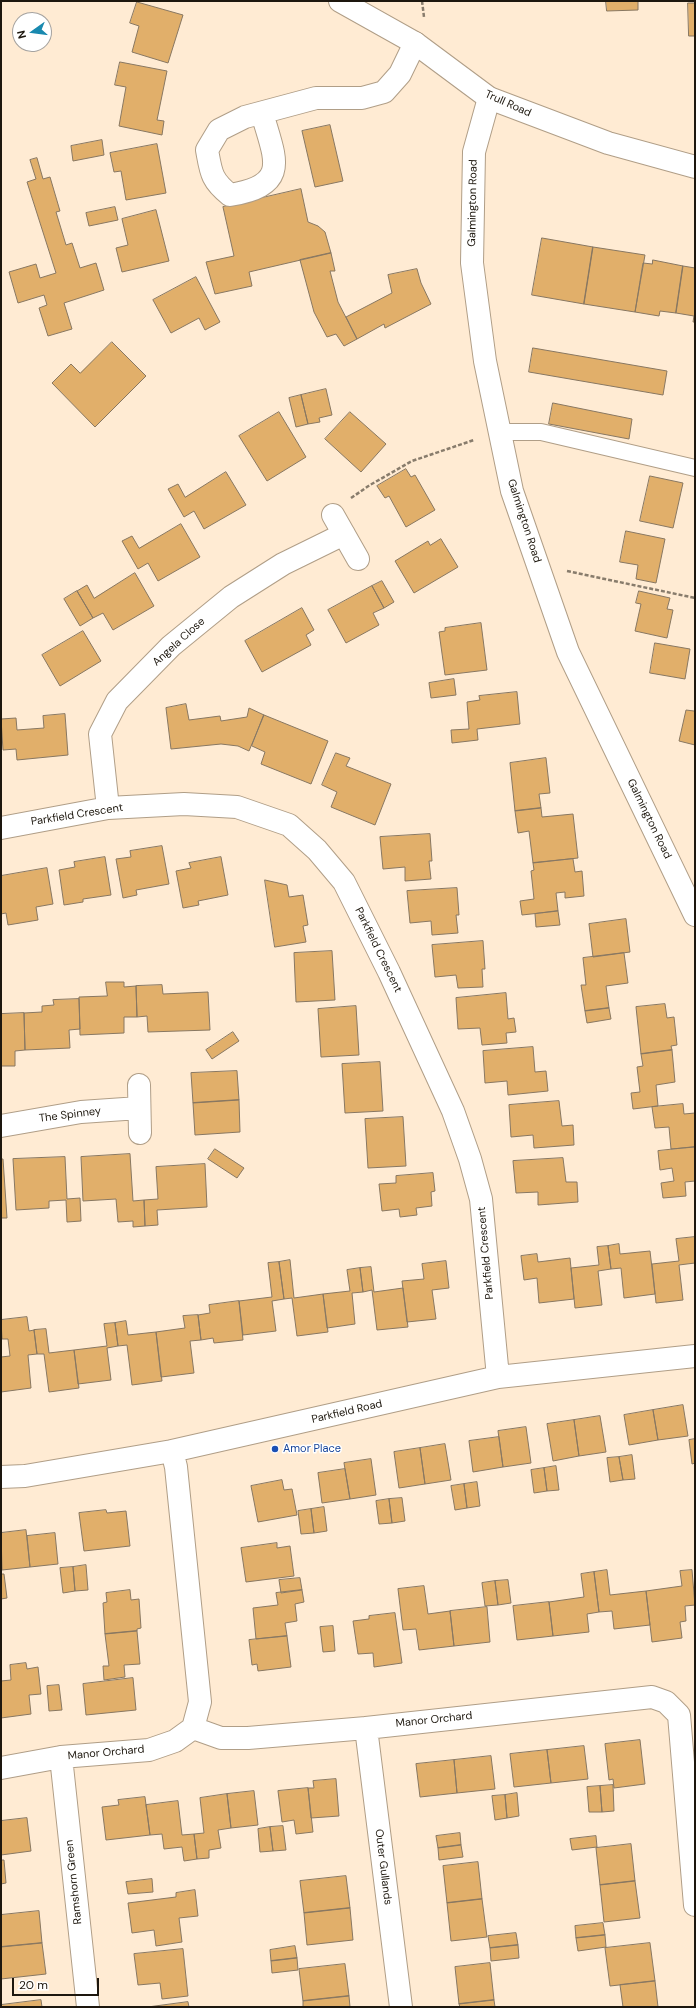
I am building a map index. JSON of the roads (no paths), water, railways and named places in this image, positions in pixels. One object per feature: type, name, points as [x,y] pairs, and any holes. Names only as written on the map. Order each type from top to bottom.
[{"type":"street","name":"Trull Road","points":[[340,1],[415,43],[489,98],[608,143],[695,167]]},
{"type":"street","points":[[262,113],[316,98],[362,98],[384,92],[400,74],[415,43]]},
{"type":"street","name":"Galmington Road","points":[[489,98],[474,152],[472,263],[485,361],[512,491],[568,652],[695,915]]},
{"type":"street","points":[[332,515],[358,559]]},
{"type":"street","name":"Angela Close","points":[[108,808],[100,734],[117,701],[171,646],[231,597],[283,564],[344,534]]},
{"type":"street","name":"Parkfield Crescent","points":[[1,828],[108,808],[184,804],[237,807],[289,825],[317,850],[344,882],[389,972],[421,1039],[470,1158],[481,1199],[498,1378]]},
{"type":"street","points":[[139,1085],[140,1133]]},
{"type":"street","name":"The Spinney","points":[[1,1126],[81,1112],[139,1108]]},
{"type":"street","name":"Parkfield Road","points":[[1,1477],[25,1476],[172,1451],[498,1378],[695,1356]]},
{"type":"street","points":[[172,1451],[176,1467],[200,1702],[194,1728]]},
{"type":"street","name":"Manor Orchard","points":[[1,1768],[61,1757],[149,1750],[175,1741],[194,1728],[221,1738],[248,1738],[366,1728],[652,1697],[666,1702],[679,1716],[695,1905]]},
{"type":"street","name":"Outer Gullands","points":[[366,1728],[401,2007]]},
{"type":"street","name":"Ramshorn Green","points":[[61,1757],[88,2007]]},
{"type":"lane","points":[[499,432],[541,432],[695,468]]},
{"type":"place","name":"Amor Place","points":[[275,1449]]}]
